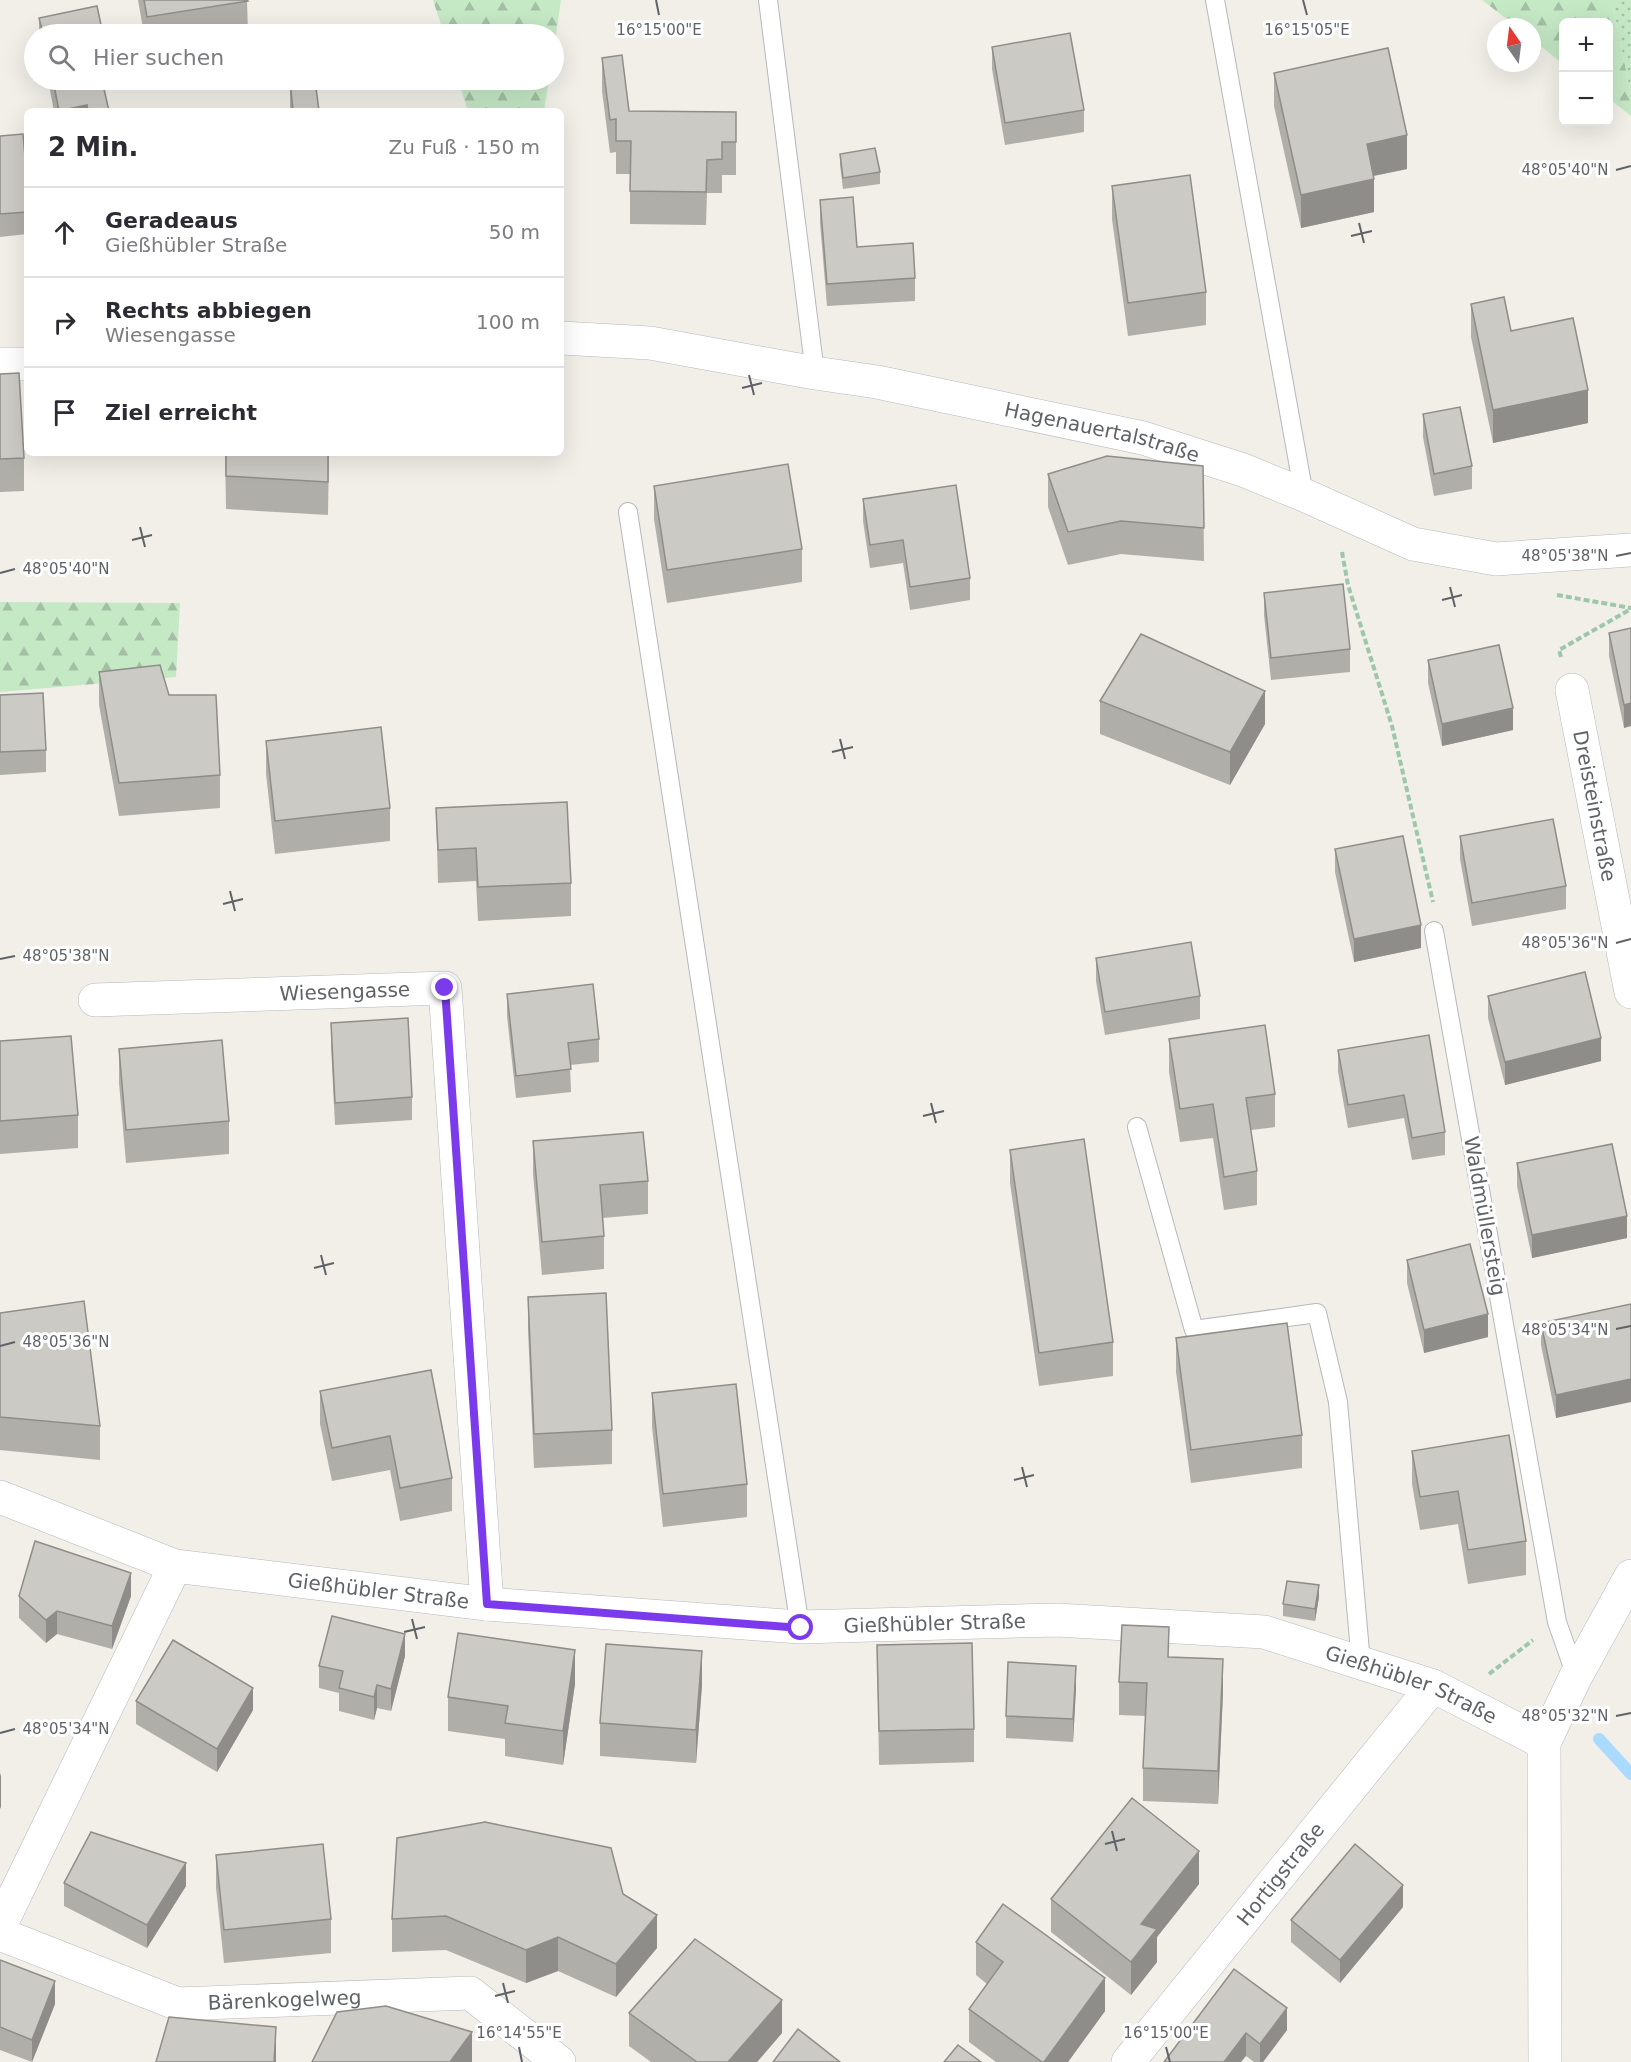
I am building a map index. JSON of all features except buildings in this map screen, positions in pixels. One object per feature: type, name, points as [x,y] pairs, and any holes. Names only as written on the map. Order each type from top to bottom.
[{"type":"street","name":"Hagenauertalstraße","points":[[564,338],[650,343],[877,382],[1143,438],[1243,470],[1413,544],[1496,559],[1631,550]]},
{"type":"street","points":[[0,364],[24,363]]},
{"type":"street","name":"Dreisteinstraße","points":[[1572,690],[1631,992]]},
{"type":"street","name":"Wiesengasse","points":[[95,1000],[445,988],[487,1604]]},
{"type":"street","name":"Gießhübler Straße","points":[[0,1497],[175,1566],[487,1604],[801,1628],[1057,1620],[1264,1632],[1433,1686],[1544,1743]]},
{"type":"street","points":[[0,1926],[175,1566]]},
{"type":"street","points":[[1545,2062],[1544,1743],[1576,1676],[1631,1576]]},
{"type":"street","name":"Hortigstraße","points":[[1128,2062],[1433,1686]]},
{"type":"street","name":"Bärenkogelweg","points":[[0,1934],[178,2004],[470,1992],[559,2062]]},
{"type":"lane","points":[[768,0],[815,373]]},
{"type":"lane","points":[[1215,0],[1304,495]]},
{"type":"lane","points":[[628,512],[801,1628]]},
{"type":"lane","name":"Waldmüllersteig","points":[[1434,931],[1557,1622],[1576,1676]]},
{"type":"lane","points":[[1137,1127],[1194,1330],[1317,1314],[1338,1401],[1361,1663]]},
{"type":"path","points":[[1335,510],[1348,585],[1392,726],[1435,908]]},
{"type":"path","points":[[1572,690],[1559,650],[1631,609]]},
{"type":"green space","points":[[433,0],[561,0],[558,24],[441,24]]},
{"type":"green space","points":[[1482,0],[1612,0],[1631,95],[1631,116],[1613,102],[1613,18],[1559,18],[1559,61],[1541,46],[1541,18],[1505,18]]},
{"type":"green space","points":[[1612,0],[1631,0],[1631,95]]},
{"type":"green space","points":[[461,90],[547,90],[544,108],[467,108]]},
{"type":"green space","points":[[0,602],[180,603],[176,677],[0,692]]},
{"type":"waterway","points":[[1599,1739],[1631,1774]]},
{"type":"route","points":[[445,988],[487,1604],[801,1628]]}]
